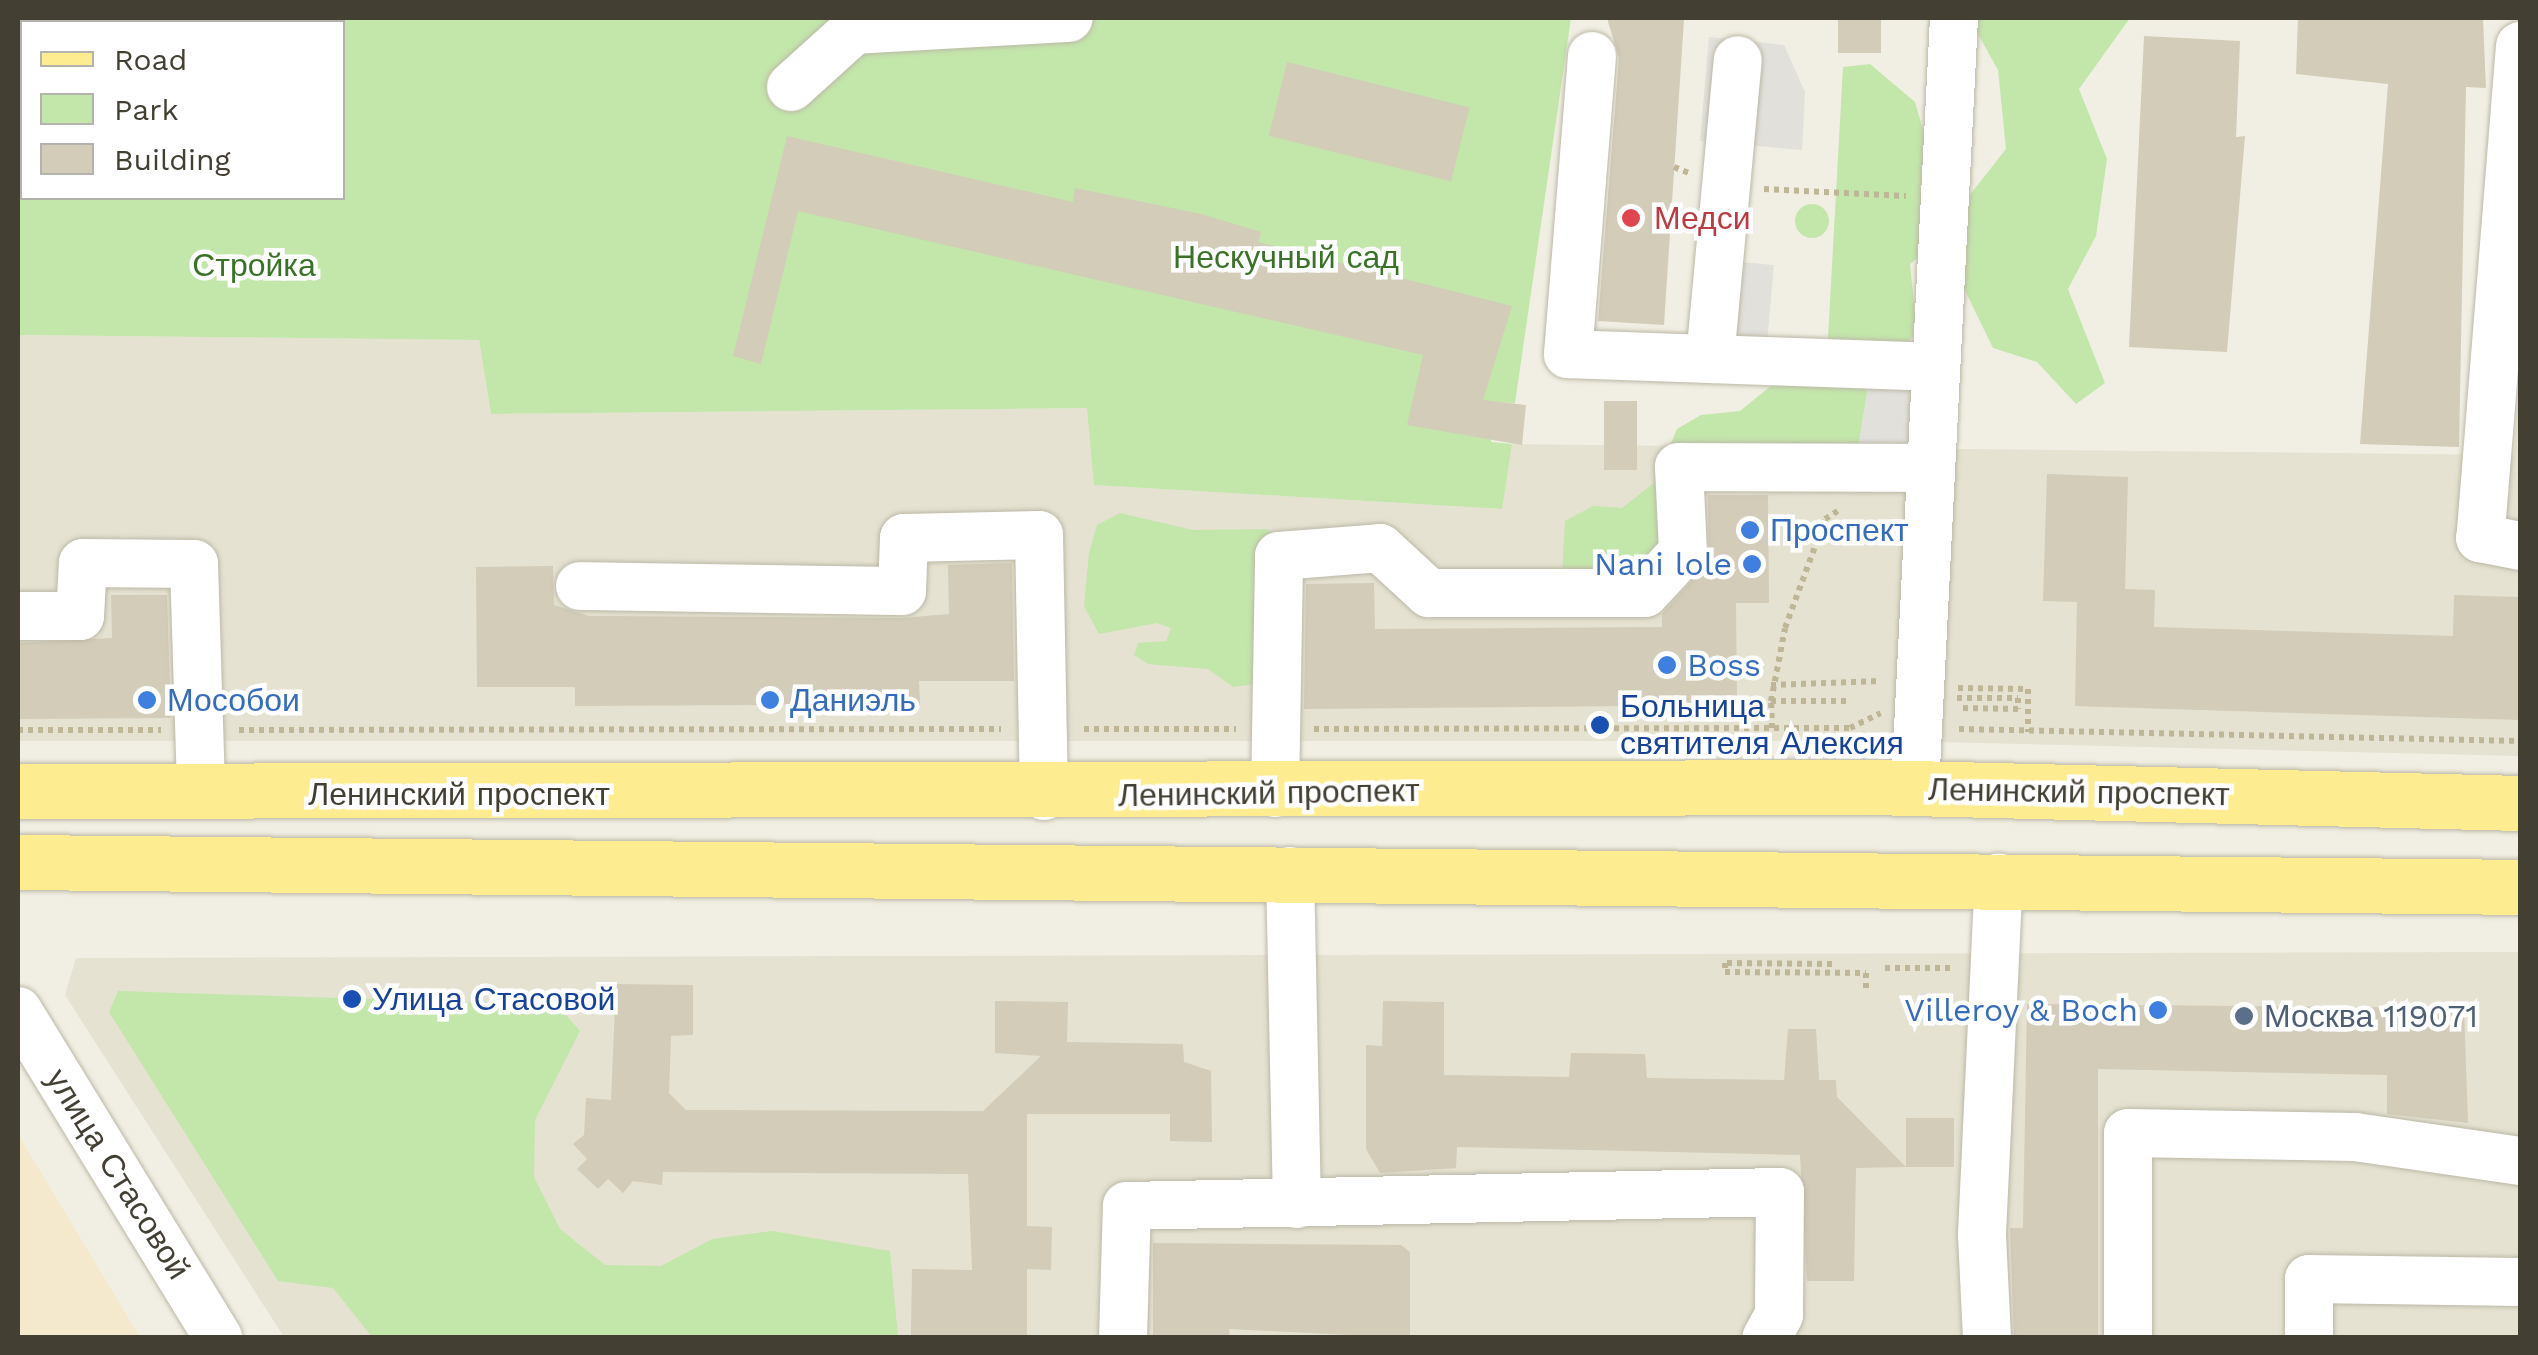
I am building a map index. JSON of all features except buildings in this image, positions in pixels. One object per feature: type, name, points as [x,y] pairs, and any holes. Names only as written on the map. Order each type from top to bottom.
[{"type":"main road","name":"Ленинский проспект","points":[[18,791],[1044,796],[1915,788],[2520,803]]},
{"type":"main road","points":[[18,862],[1999,877],[2520,887]]},
{"type":"street","points":[[791,87],[854,30],[1069,18]]},
{"type":"street","points":[[1915,788],[1923,701],[1911,468],[1936,366],[1954,18]]},
{"type":"street","points":[[2520,46],[2480,538],[2520,546]]},
{"type":"street","points":[[1592,56],[1568,354],[1936,366]]},
{"type":"street","points":[[1710,359],[1707,180],[1738,60]]},
{"type":"street","points":[[1275,793],[1279,556],[1380,548],[1429,593],[1645,594],[1683,552],[1679,468],[1911,468]]},
{"type":"street","points":[[580,586],[902,590],[904,538],[1038,535],[1044,796]]},
{"type":"street","points":[[18,616],[80,616],[83,563],[194,564],[200,794]]},
{"type":"street","points":[[1290,872],[1297,1204]]},
{"type":"street","points":[[1987,1338],[1982,1234],[1999,877]]},
{"type":"street","name":"улица Стасовой","points":[[18,1011],[218,1338]]},
{"type":"street","points":[[2128,1338],[2128,1133],[2355,1137],[2520,1161]]},
{"type":"street","points":[[1123,1338],[1127,1206],[1780,1192],[1779,1315],[1766,1338]]},
{"type":"street","points":[[2309,1338],[2309,1278],[2520,1282]]},
{"type":"path","points":[[1707,180],[1912,196]]},
{"type":"path","points":[[1772,728],[1771,685],[1825,519],[1911,468]]},
{"type":"path","points":[[1771,685],[2018,708],[2018,698],[1949,698],[1949,688],[2028,689],[2028,732]]},
{"type":"path","points":[[1771,701],[1852,701]]},
{"type":"path","points":[[18,730],[1850,728],[1868,713],[1923,701]]},
{"type":"path","points":[[1923,701],[1958,729],[2520,740]]},
{"type":"path","points":[[1832,964],[1726,963],[1725,972],[1866,973],[1866,991]]},
{"type":"path","points":[[1885,968],[1942,968]]},
{"type":"shaded area","points":[[1709,37],[1784,45],[1805,92],[1802,150],[1700,141]]},
{"type":"shaded area","points":[[1740,262],[1774,265],[1767,341],[1733,338]]},
{"type":"shaded area","points":[[18,335],[479,340],[491,414],[1088,408],[1095,485],[1501,509],[1512,444],[2514,455],[2520,369],[2520,756],[1894,741],[18,741]]},
{"type":"shaded area","points":[[1869,382],[1913,387],[1916,455],[1858,449]]},
{"type":"shaded area","points":[[2520,952],[2520,1337],[284,1337],[65,995],[76,958]]},
{"type":"shaded area","points":[[18,1134],[140,1337],[18,1337]]},
{"type":"green space","name":"Нескучный сад","points":[[18,18],[1571,18],[1515,403],[1495,402],[1491,442],[1512,444],[1502,509],[1094,485],[1087,408],[491,414],[479,340],[18,335]]},
{"type":"green space","points":[[1969,18],[2130,18],[2079,89],[2107,159],[2096,236],[2068,289],[2105,383],[2076,404],[2037,362],[1993,348],[1958,276],[1965,201],[2006,149],[1998,70]]},
{"type":"green space","points":[[1870,64],[1915,102],[1928,147],[1920,256],[1910,264],[1917,332],[1869,382],[1858,449],[1732,457],[1638,581],[1562,574],[1565,521],[1593,506],[1622,508],[1655,482],[1677,429],[1701,415],[1740,411],[1788,372],[1827,356],[1843,67]]},
{"type":"green space","points":[[1812,204],[1824,209],[1829,221],[1824,233],[1812,238],[1800,233],[1795,221],[1800,209]]},
{"type":"green space","points":[[1120,513],[1193,530],[1267,529],[1280,544],[1264,683],[1233,687],[1208,669],[1148,664],[1134,655],[1138,643],[1166,641],[1171,628],[1157,623],[1099,634],[1084,606],[1089,553],[1097,525]]},
{"type":"green space","points":[[118,991],[557,1005],[580,1031],[535,1120],[534,1177],[560,1229],[605,1265],[661,1266],[712,1239],[772,1231],[890,1251],[898,1337],[372,1337],[333,1288],[278,1281],[109,1012]]},
{"type":"place","name":"Медси","points":[[1631,218]]},
{"type":"place","name":"Проспект","points":[[1750,530]]},
{"type":"place","name":"Nani lole","points":[[1752,564]]},
{"type":"place","name":"Boss","points":[[1667,665]]},
{"type":"place","name":"Мособои","points":[[147,700]]},
{"type":"place","name":"Даниэль","points":[[770,700]]},
{"type":"place","name":"Больница святителя Алексия","points":[[1600,725]]},
{"type":"place","name":"Улица Стасовой","points":[[352,999]]},
{"type":"place","name":"Villeroy & Boch","points":[[2158,1010]]},
{"type":"place","name":"Москва 119071","points":[[2244,1016]]},
{"type":"park label","name":"Стройка","points":[[254,265]]}]
